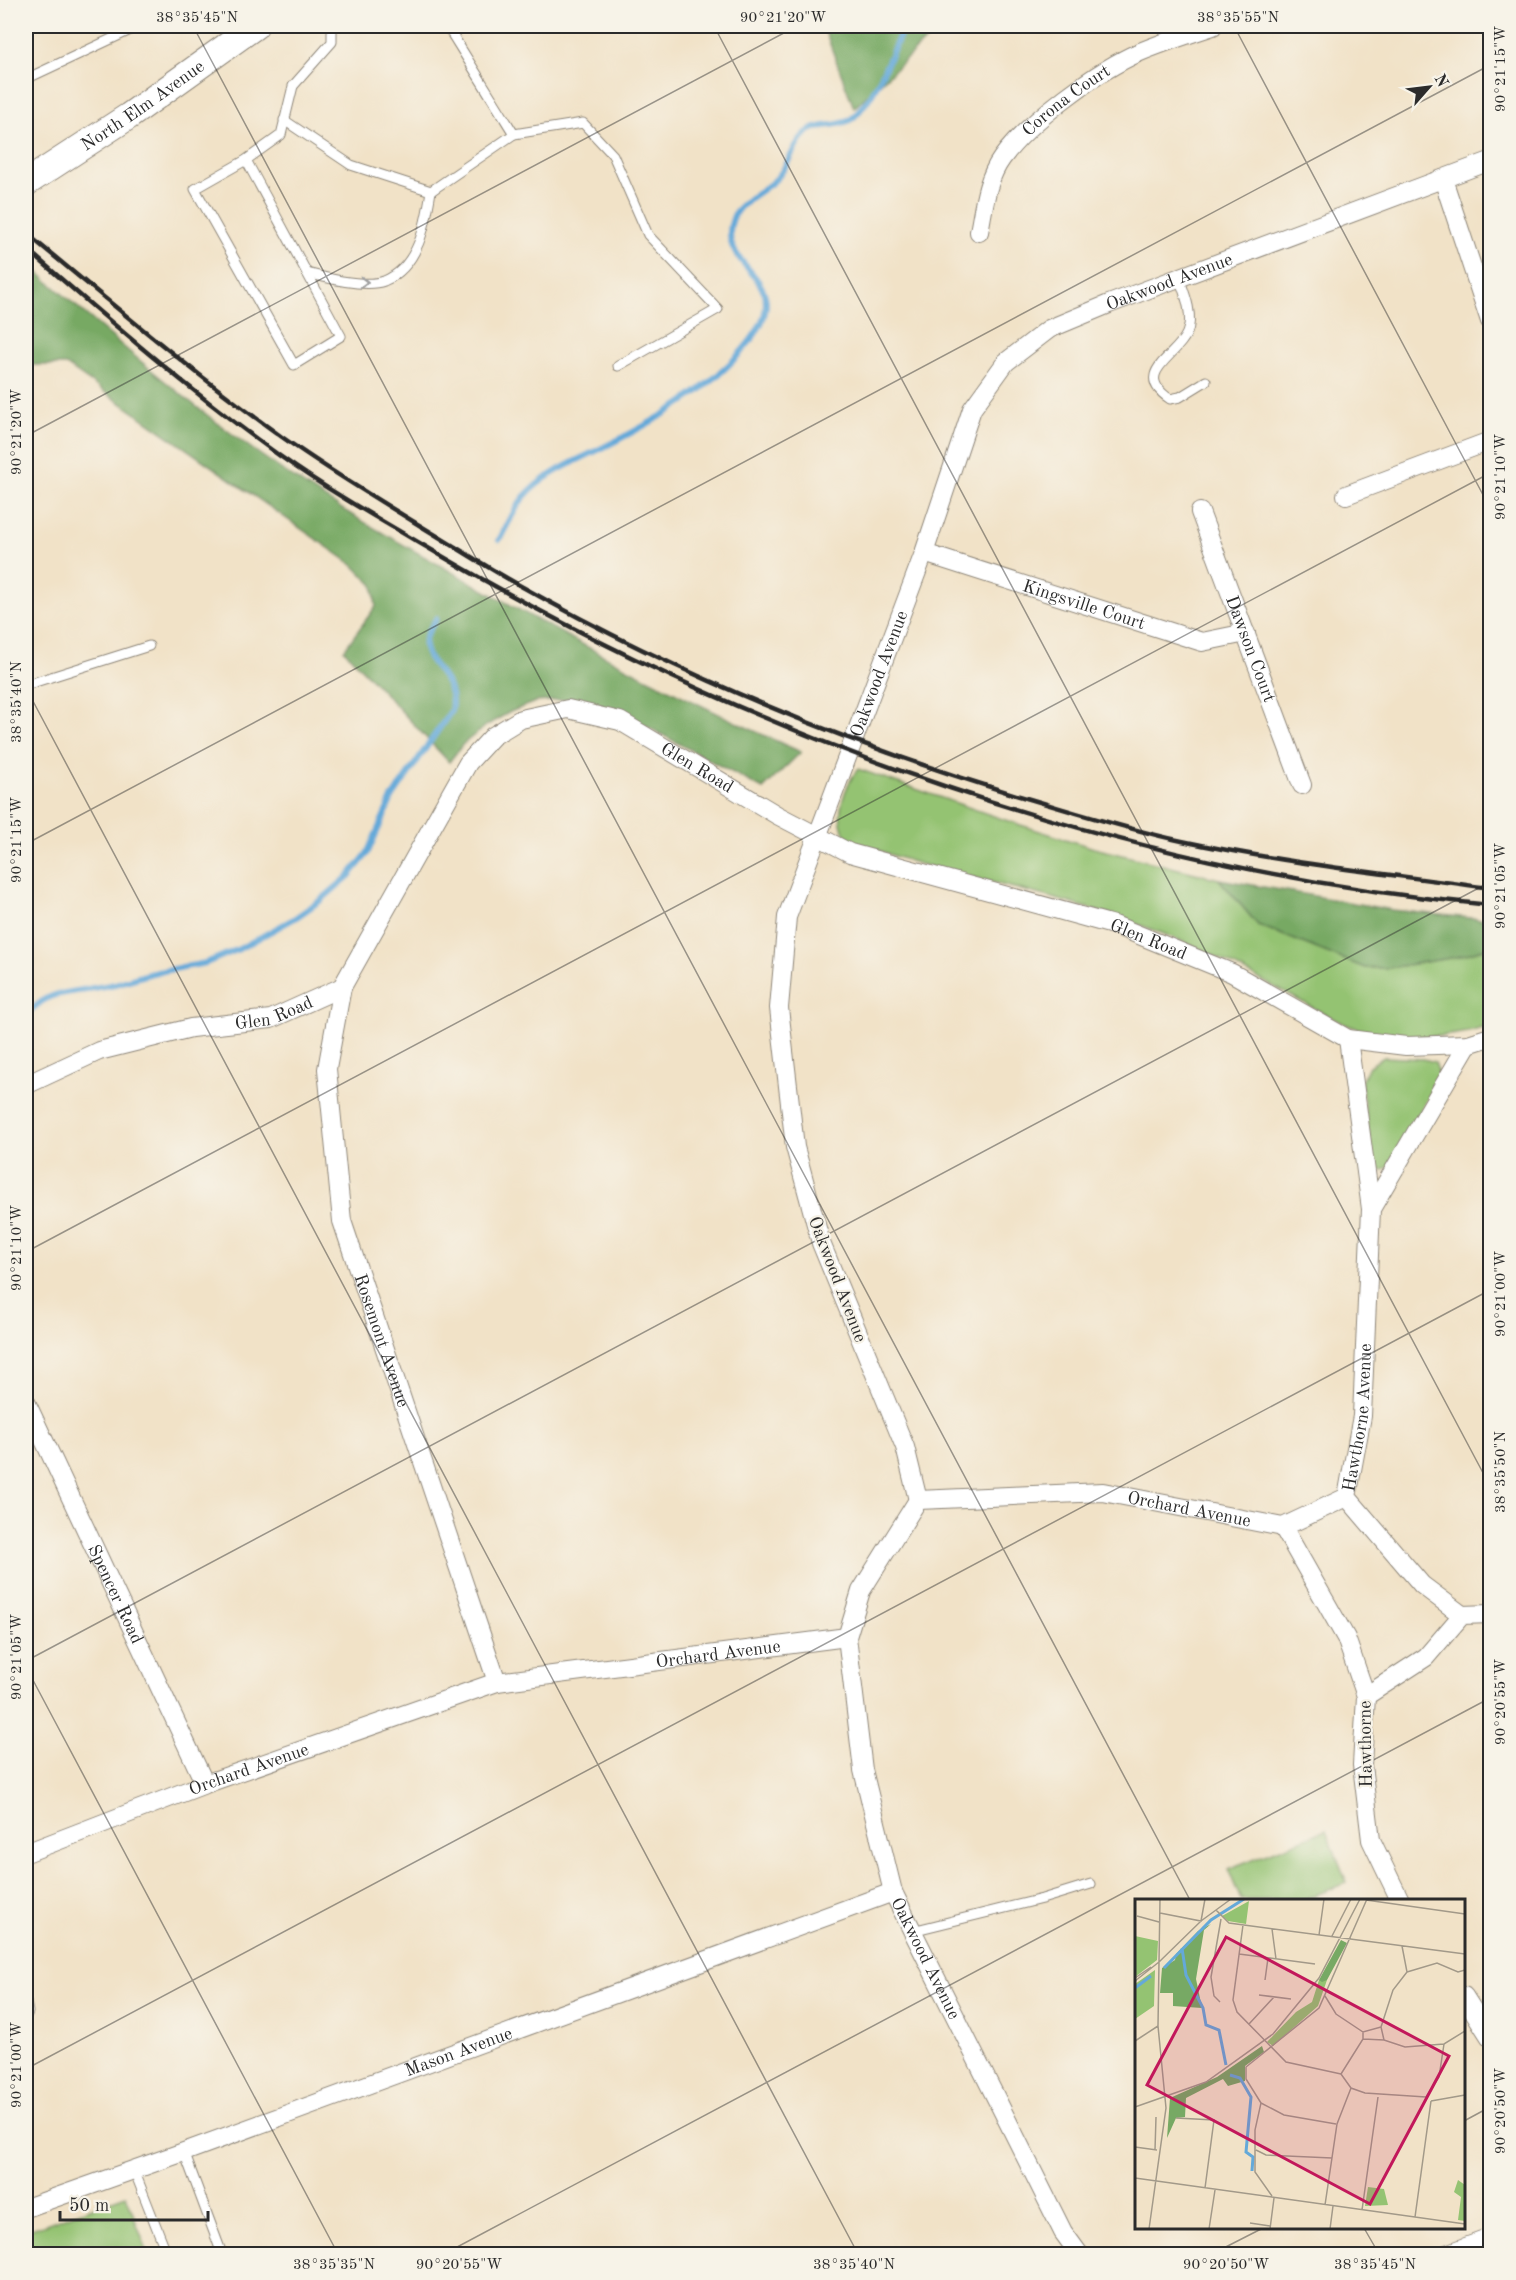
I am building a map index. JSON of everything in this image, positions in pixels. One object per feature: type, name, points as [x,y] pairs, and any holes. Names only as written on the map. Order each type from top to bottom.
[{"type":"main road","name":"North Elm Avenue","points":[[26,183],[129,116],[255,26]]},
{"type":"street","name":"Corona Court","points":[[979,232],[991,179],[1001,159],[1028,130],[1087,82],[1137,53],[1213,26]]},
{"type":"street","name":"Oakwood Avenue","points":[[918,1500],[905,1447],[821,1243],[795,1147],[779,1008],[787,917],[924,553],[972,409],[1006,362],[1049,329],[1491,161]]},
{"type":"street","points":[[1443,179],[1491,321]]},
{"type":"street","points":[[1347,495],[1491,441]]},
{"type":"street","name":"Dawson Court","points":[[1200,512],[1302,785]]},
{"type":"street","name":"Kingsville Court","points":[[924,553],[1202,642],[1246,633]]},
{"type":"street","name":"Glen Road","points":[[26,1085],[99,1052],[191,1028],[271,1019],[342,987],[468,763],[493,736],[521,719],[568,709],[620,721],[777,815],[850,853],[1117,926],[1232,973],[1348,1039],[1406,1046],[1468,1044],[1491,1036]]},
{"type":"street","name":"Rosemont Avenue","points":[[342,987],[327,1069],[342,1221],[497,1682]]},
{"type":"street","name":"Hawthorne Avenue","points":[[1348,1039],[1371,1209],[1362,1416],[1347,1497],[1422,1585],[1462,1615]]},
{"type":"street","name":"Hawthorne Avenue","points":[[1371,1209],[1468,1044]]},
{"type":"street","name":"Spencer Road","points":[[26,1402],[205,1784]]},
{"type":"street","name":"Orchard Avenue","points":[[918,1500],[1103,1492],[1283,1527]]},
{"type":"street","points":[[1283,1527],[1347,1497]]},
{"type":"street","points":[[847,1637],[861,1591],[918,1500]]},
{"type":"street","name":"Hawthorne","points":[[1283,1527],[1346,1638],[1366,1696],[1362,1765],[1371,1840],[1400,1899]]},
{"type":"street","points":[[1366,1696],[1426,1657],[1462,1615],[1491,1614]]},
{"type":"street","name":"Oakwood Avenue","points":[[847,1637],[863,1770],[893,1892],[1063,2232],[1079,2254]]},
{"type":"street","name":"Orchard Avenue","points":[[26,1853],[205,1784],[497,1682],[847,1637]]},
{"type":"street","name":"Mason Avenue","points":[[26,2208],[893,1892]]},
{"type":"street","points":[[1465,1998],[1491,2037]]},
{"type":"street","points":[[1447,2254],[1491,2238]]},
{"type":"lane","points":[[26,79],[139,26]]},
{"type":"lane","points":[[246,160],[341,336],[294,364],[195,189],[246,160],[281,135],[292,86],[332,42],[332,26]]},
{"type":"lane","points":[[447,26],[514,134]]},
{"type":"lane","points":[[285,120],[351,165],[431,191]]},
{"type":"lane","points":[[307,273],[327,279],[365,283],[384,281],[414,254],[425,224],[431,191],[514,134],[583,123],[613,155],[648,235],[718,309],[618,366]]},
{"type":"lane","points":[[1179,278],[1190,319],[1187,334],[1156,369],[1154,378],[1159,392],[1170,399],[1180,397],[1206,381]]},
{"type":"lane","points":[[26,683],[149,646]]},
{"type":"lane","points":[[912,1931],[1042,1899],[1091,1884]]},
{"type":"lane","points":[[26,2002],[28,2012],[26,2016]]},
{"type":"lane","points":[[184,2152],[222,2254]]},
{"type":"lane","points":[[134,2170],[167,2254]]},
{"type":"green space","points":[[823,26],[941,26],[854,108]]},
{"type":"green space","points":[[26,262],[120,344],[217,423],[331,502],[595,651],[718,714],[801,752],[763,789],[622,713],[575,699],[535,702],[510,712],[487,725],[463,744],[449,762],[344,650],[376,606],[373,585],[353,565],[66,365],[28,365],[26,368]]},
{"type":"green space","points":[[858,769],[1094,848],[1219,879],[1258,925],[1365,968],[1388,968],[1456,957],[1490,947],[1490,1026],[1454,1034],[1416,1037],[1359,1029],[1342,1023],[1206,952],[1139,925],[1061,900],[922,865],[860,844],[847,836],[841,820],[845,792]]},
{"type":"green space","points":[[1219,879],[1392,910],[1490,920],[1490,947],[1456,957],[1388,968],[1365,968],[1258,925]]},
{"type":"green space","points":[[1384,1057],[1424,1059],[1435,1062],[1440,1077],[1389,1166],[1383,1170],[1376,1169],[1373,1164],[1361,1082],[1369,1066]]},
{"type":"green space","points":[[1326,1830],[1347,1883],[1305,1899],[1241,1899],[1228,1869]]},
{"type":"green space","points":[[126,2195],[148,2254],[26,2254],[26,2231]]},
{"type":"waterway","points":[[499,540],[520,502],[542,480],[646,425],[683,402],[717,376],[747,345],[762,322],[766,303],[762,288],[734,250],[730,236],[733,218],[740,207],[781,174],[804,135],[814,128],[844,123],[864,106],[905,26]]},
{"type":"waterway","points":[[26,1014],[45,999],[55,995],[206,963],[239,949],[295,918],[349,876],[367,854],[392,798],[451,711],[452,698],[449,688],[425,648],[425,639],[436,619]]},
{"type":"railway","points":[[26,233],[216,388],[319,463],[519,585],[638,648],[762,704],[952,775],[1140,831],[1259,856],[1490,888]]},
{"type":"railway","points":[[26,248],[182,381],[247,432],[321,483],[447,559],[568,625],[692,686],[820,740],[950,788],[1083,829],[1218,862],[1353,888],[1490,905]]}]
